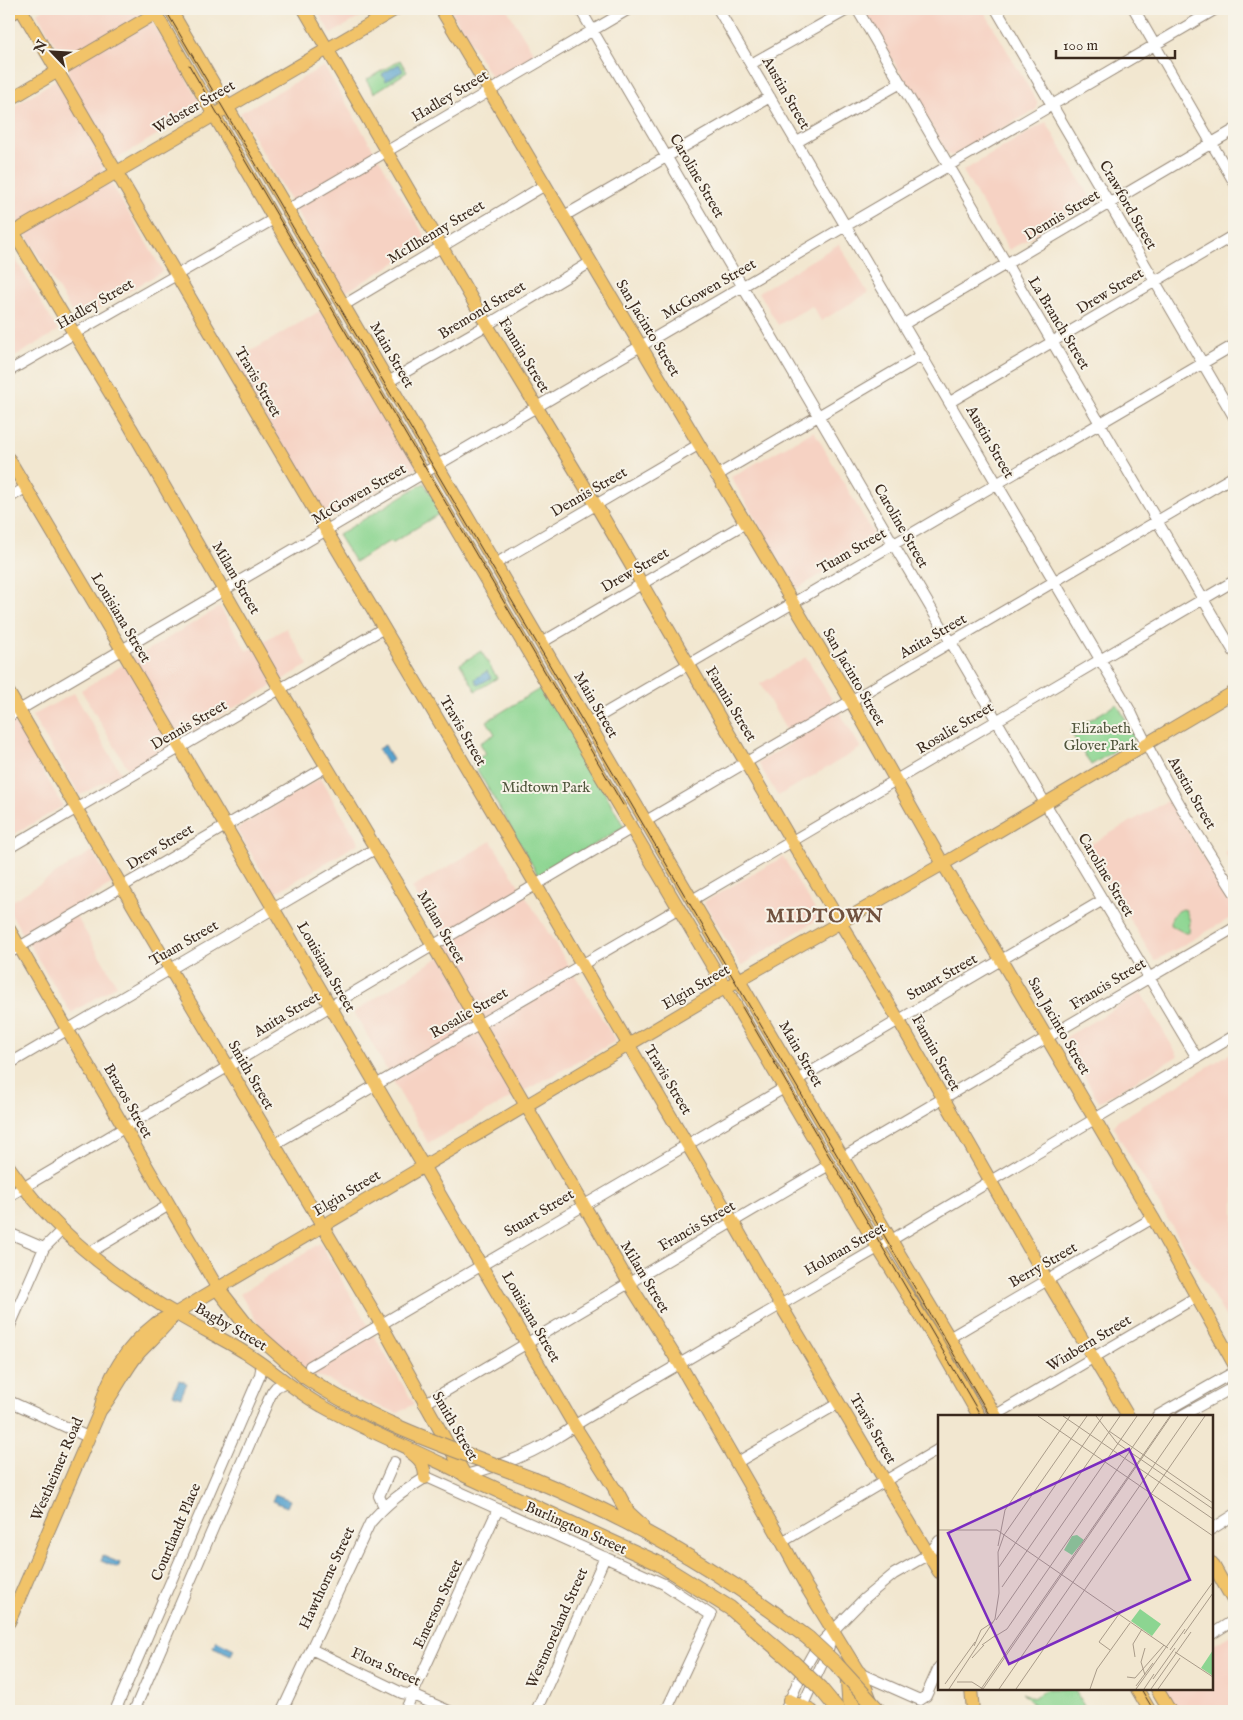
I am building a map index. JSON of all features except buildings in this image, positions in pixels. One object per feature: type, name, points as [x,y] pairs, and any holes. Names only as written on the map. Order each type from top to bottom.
[{"type":"highway","points":[[9,14],[18,9]]},
{"type":"highway","points":[[218,1288],[247,1326],[307,1371],[327,1391],[389,1423],[572,1495],[650,1534],[780,1616],[808,1638],[842,1670],[880,1711]]},
{"type":"highway","points":[[465,1475],[656,1562],[730,1608],[794,1663],[820,1688],[838,1711]]},
{"type":"highway","points":[[616,1491],[628,1513],[650,1534]]},
{"type":"highway","points":[[859,1673],[860,1711]]},
{"type":"highway","points":[[859,1673],[874,1711]]},
{"type":"main road","name":"Travis Street","points":[[21,9],[536,885],[628,1046],[688,1144],[780,1304],[885,1481],[934,1553],[938,1568]]},
{"type":"main road","name":"Main Street","points":[[170,9],[995,1415]]},
{"type":"main road","name":"Fannin Street","points":[[304,9],[487,325],[596,505],[792,842],[898,1019],[1047,1280],[1127,1415]]},
{"type":"main road","name":"Webster Street","points":[[10,231],[116,172],[396,9]]},
{"type":"main road","name":"San Jacinto Street","points":[[441,9],[850,702],[942,864],[1047,1037],[1153,1218],[1198,1296],[1234,1364]]},
{"type":"main road","points":[[9,100],[157,10]]},
{"type":"main road","name":"Main Street","points":[[157,10],[213,114],[274,219],[829,1165],[938,1344],[978,1415]]},
{"type":"main road","name":"Milam Street","points":[[10,231],[131,428],[280,689],[406,899],[629,1283],[679,1363],[807,1588],[859,1673]]},
{"type":"main road","name":"Louisiana Street","points":[[9,459],[180,748],[574,1425],[616,1491]]},
{"type":"main road","name":"Elgin Street","points":[[176,1314],[739,980],[942,864],[1234,692]]},
{"type":"main road","name":"Smith Street","points":[[9,693],[14,713],[76,809],[380,1324],[465,1475]]},
{"type":"main road","name":"Brazos Street","points":[[9,929],[14,950],[69,1030],[218,1288]]},
{"type":"main road","name":"Bagby Street","points":[[9,1167],[23,1188],[62,1230],[118,1276],[176,1314],[245,1352],[291,1387],[321,1406],[465,1475]]},
{"type":"main road","name":"Westheimer Road","points":[[9,1622],[100,1411],[108,1384],[133,1344],[156,1322],[176,1314]]},
{"type":"main road","points":[[403,1446],[421,1461],[425,1472],[424,1478]]},
{"type":"main road","points":[[1213,1565],[1234,1602]]},
{"type":"main road","points":[[844,1647],[849,1711]]},
{"type":"main road","points":[[971,1690],[973,1711]]},
{"type":"main road","points":[[1138,1690],[1150,1711]]},
{"type":"main road","points":[[1157,1690],[1170,1711]]},
{"type":"main road","points":[[787,1706],[804,1710]]},
{"type":"street","name":"Caroline Street","points":[[580,9],[1196,1058]]},
{"type":"street","name":"Hadley Street","points":[[287,210],[629,9]]},
{"type":"street","name":"Austin Street","points":[[718,9],[950,402],[1131,712],[1145,743],[1234,892]]},
{"type":"street","points":[[751,64],[848,9]]},
{"type":"street","name":"La Branch Street","points":[[857,9],[1100,424],[1159,521],[1234,652]]},
{"type":"street","name":"Crawford Street","points":[[996,9],[1234,417]]},
{"type":"street","points":[[1134,9],[1234,182]]},
{"type":"street","name":"McGowen Street","points":[[14,713],[1216,9]]},
{"type":"street","points":[[797,142],[901,83]]},
{"type":"street","points":[[564,216],[770,97]]},
{"type":"street","name":"Dennis Street","points":[[904,324],[1234,130]]},
{"type":"street","name":"McIlhenny Street","points":[[344,305],[545,185]]},
{"type":"street","name":"Hadley Street","points":[[9,371],[274,219]]},
{"type":"street","name":"Drew Street","points":[[950,402],[1234,235]]},
{"type":"street","name":"Bremond Street","points":[[388,382],[487,325],[590,262]]},
{"type":"street","name":"Tuam Street","points":[[588,723],[1234,346]]},
{"type":"street","points":[[716,476],[922,356]]},
{"type":"street","name":"Dennis Street","points":[[495,564],[698,445]]},
{"type":"street","name":"Anita Street","points":[[646,821],[1234,476]]},
{"type":"street","points":[[9,498],[26,488]]},
{"type":"street","name":"Drew Street","points":[[541,643],[744,524]]},
{"type":"street","name":"Rosalie Street","points":[[692,900],[1234,582]]},
{"type":"street","name":"Dennis Street","points":[[9,848],[384,628]]},
{"type":"street","name":"Drew Street","points":[[14,950],[326,767]]},
{"type":"street","name":"Anita Street","points":[[9,1196],[632,828]]},
{"type":"street","name":"Tuam Street","points":[[9,1064],[375,849]]},
{"type":"street","name":"Stuart Street","points":[[797,1080],[1103,900]]},
{"type":"street","name":"Rosalie Street","points":[[273,1145],[679,908]]},
{"type":"street","name":"Francis Street","points":[[843,1157],[1234,928]]},
{"type":"street","name":"Holman Street","points":[[465,1475],[487,1470],[530,1452],[560,1436],[574,1425],[878,1248],[1234,1036]]},
{"type":"street","name":"Stuart Street","points":[[307,1371],[380,1324],[784,1088]]},
{"type":"street","name":"Francis Street","points":[[424,1404],[829,1165]]},
{"type":"street","points":[[89,1253],[169,1205]]},
{"type":"street","name":"Berry Street","points":[[949,1338],[1153,1218]]},
{"type":"street","points":[[9,1328],[44,1248],[62,1230]]},
{"type":"street","points":[[9,1232],[44,1248]]},
{"type":"street","name":"Winbern Street","points":[[998,1415],[1198,1296]]},
{"type":"street","name":"Courtlandt Place","points":[[114,1711],[260,1375],[262,1364]]},
{"type":"street","points":[[1159,1415],[1234,1372]]},
{"type":"street","points":[[134,1711],[274,1389],[286,1382]]},
{"type":"street","points":[[1183,1415],[1234,1388]]},
{"type":"street","points":[[9,1401],[88,1437]]},
{"type":"street","points":[[736,1463],[839,1402]]},
{"type":"street","points":[[247,1405],[264,1412]]},
{"type":"street","points":[[782,1542],[938,1450]]},
{"type":"street","points":[[384,1507],[379,1496],[394,1462]]},
{"type":"street","name":"Hawthorne Street","points":[[282,1711],[370,1523],[399,1494],[424,1478]]},
{"type":"street","name":"Burlington Street","points":[[424,1478],[429,1478],[664,1584],[711,1615],[666,1711]]},
{"type":"street","points":[[207,1497],[224,1504]]},
{"type":"street","name":"Emerson Street","points":[[405,1711],[498,1509]]},
{"type":"street","points":[[1213,1528],[1234,1516]]},
{"type":"street","points":[[787,1706],[816,1648],[866,1598],[894,1574],[934,1553]]},
{"type":"street","name":"Westmoreland Street","points":[[536,1711],[605,1557]]},
{"type":"street","points":[[165,1596],[181,1603]]},
{"type":"street","points":[[1213,1633],[1234,1620]]},
{"type":"street","points":[[804,1710],[827,1653],[833,1632]]},
{"type":"street","name":"Flora Street","points":[[311,1649],[402,1693],[413,1695],[449,1711]]},
{"type":"street","points":[[859,1673],[920,1700],[926,1696],[938,1669]]},
{"type":"street","points":[[123,1692],[140,1699]]},
{"type":"shaded area","points":[[44,9],[145,9],[203,107],[102,168],[163,271],[77,321],[9,206],[9,109],[70,71],[37,13]]},
{"type":"shaded area","points":[[316,9],[374,9],[331,34]]},
{"type":"shaded area","points":[[450,9],[507,9],[536,57],[500,78],[492,78]]},
{"type":"shaded area","points":[[863,9],[983,9],[1037,102],[1037,108],[951,156],[947,153]]},
{"type":"shaded area","points":[[324,66],[429,243],[344,293],[240,113]]},
{"type":"shaded area","points":[[1046,122],[1092,201],[1009,250],[963,171]]},
{"type":"shaded area","points":[[839,244],[868,293],[821,321],[812,306],[778,325],[759,292]]},
{"type":"shaded area","points":[[9,248],[58,331],[9,360]]},
{"type":"shaded area","points":[[322,310],[418,467],[327,521],[232,362]]},
{"type":"shaded area","points":[[814,431],[878,542],[796,589],[731,477]]},
{"type":"shaded area","points":[[220,607],[247,651],[286,628],[308,665],[128,769],[81,690]]},
{"type":"shaded area","points":[[806,657],[861,748],[778,796],[758,763],[793,742],[760,684]]},
{"type":"shaded area","points":[[74,693],[121,773],[80,795],[32,716]]},
{"type":"shaded area","points":[[9,713],[63,806],[9,837]]},
{"type":"shaded area","points":[[320,778],[359,843],[275,893],[236,829]]},
{"type":"shaded area","points":[[1169,800],[1234,909],[1234,916],[1155,961],[1086,847]]},
{"type":"shaded area","points":[[491,841],[616,1041],[428,1143],[354,1012],[450,950],[412,888]]},
{"type":"shaded area","points":[[1234,846],[1234,870],[1225,852]]},
{"type":"shaded area","points":[[92,851],[112,884],[72,909],[117,985],[71,1013],[9,911],[9,903]]},
{"type":"shaded area","points":[[783,857],[820,918],[741,966],[704,902]]},
{"type":"shaded area","points":[[1141,993],[1178,1056],[1099,1102],[1063,1039]]},
{"type":"shaded area","points":[[1234,1051],[1234,1331],[1113,1127],[1116,1122]]},
{"type":"shaded area","points":[[320,1243],[414,1404],[398,1413],[365,1401],[325,1378],[316,1376],[286,1354],[258,1323],[240,1294]]},
{"type":"shaded area","points":[[1234,1633],[1234,1711],[1177,1711],[1165,1690],[1213,1690],[1213,1645]]},
{"type":"green space","points":[[400,60],[407,72],[374,93],[366,80]]},
{"type":"green space","points":[[424,483],[442,512],[392,543],[390,541],[355,562],[338,535]]},
{"type":"green space","points":[[481,651],[497,678],[476,691],[460,664]]},
{"type":"green space","name":"Midtown Park","points":[[546,685],[624,827],[541,876],[537,873],[472,761],[486,754],[480,743],[495,734],[487,721]]},
{"type":"green space","name":"Elizabeth Glover Park","points":[[1117,704],[1134,734],[1134,739],[1091,765],[1070,731]]},
{"type":"green space","points":[[1183,909],[1186,910],[1190,921],[1189,932],[1185,933],[1170,925],[1174,915]]},
{"type":"green space","points":[[1045,1690],[1075,1690],[1084,1706],[1076,1711],[1040,1711],[1022,1693],[1033,1698]]},
{"type":"water","points":[[399,64],[403,71],[386,81],[382,74]]},
{"type":"water","points":[[487,671],[491,678],[478,685],[475,679]]},
{"type":"water","points":[[385,745],[393,760],[387,764],[378,749]]},
{"type":"water","points":[[179,1380],[187,1383],[181,1397],[173,1394]]},
{"type":"water","points":[[275,1494],[290,1500],[287,1507],[272,1501]]},
{"type":"water","points":[[103,1556],[120,1563],[118,1568],[101,1561]]},
{"type":"water","points":[[216,1640],[234,1649],[231,1655],[213,1647]]},
{"type":"tram line","points":[[165,9],[989,1415]]},
{"type":"tram line","points":[[189,65],[623,805]]},
{"type":"tram line","points":[[742,1007],[980,1415]]},
{"type":"tram line","points":[[1142,1690],[1154,1711]]},
{"type":"district","name":"MIDTOWN","points":[[825,916]]}]
